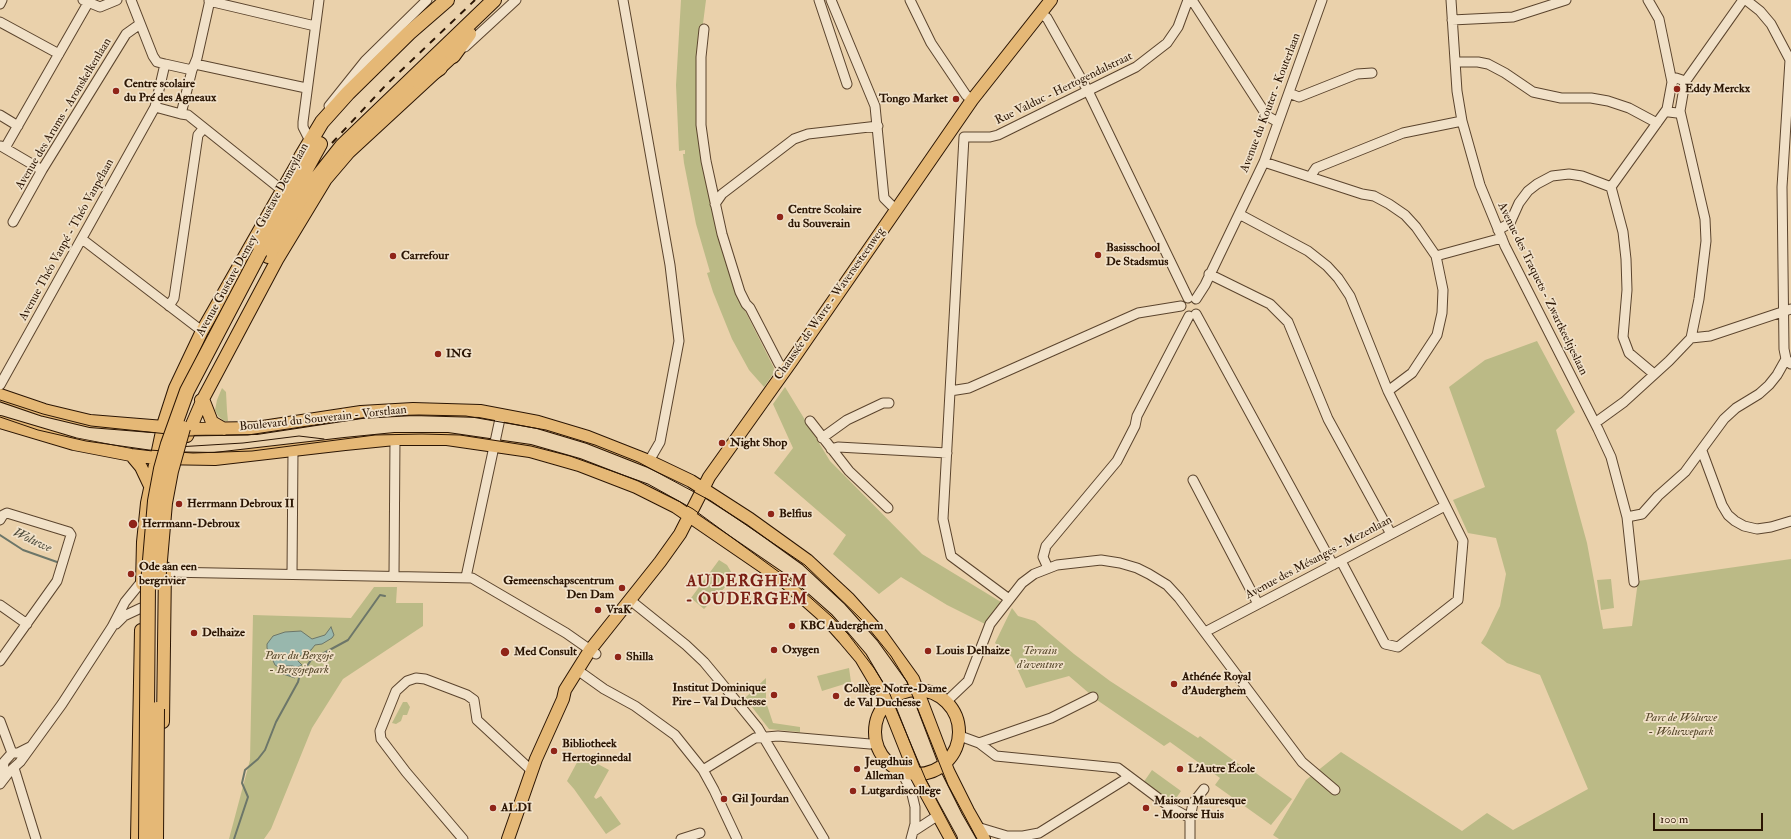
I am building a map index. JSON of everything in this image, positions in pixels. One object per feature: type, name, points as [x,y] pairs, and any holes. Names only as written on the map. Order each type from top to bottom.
[{"type":"highway","points":[[409,33],[438,0]]},
{"type":"highway","points":[[301,157],[322,122],[348,92],[409,33],[447,0]]},
{"type":"highway","points":[[156,839],[158,584],[162,530],[171,471],[187,417],[202,381],[264,254],[300,199],[317,176],[358,130],[494,0]]},
{"type":"highway","points":[[453,56],[470,33],[505,0]]},
{"type":"highway","points":[[394,96],[440,68]]},
{"type":"highway","points":[[146,839],[148,584],[150,544],[158,482],[168,444],[187,391],[264,254],[336,117],[371,69]]},
{"type":"main road","name":"Chaussée de Wavre - Waversesteenweg","points":[[564,698],[565,690],[619,614],[680,534],[710,474],[972,100],[1051,0]]},
{"type":"main road","points":[[162,839],[165,572],[170,508],[180,458],[189,429],[203,400],[300,220],[326,178],[348,152],[453,56]]},
{"type":"main road","name":"Avenue Gustave Demey - Gustave Demeylaan","points":[[137,839],[143,542],[150,486],[162,428],[175,388],[202,331],[301,157]]},
{"type":"main road","points":[[175,388],[178,398],[182,402],[192,403],[203,400]]},
{"type":"main road","name":"Boulevard du Souverain - Vorstlaan","points":[[0,395],[44,410],[90,420],[162,428],[189,429],[256,428],[361,412],[413,409],[480,411],[523,418],[588,437],[649,461],[703,488],[750,519],[807,560],[849,599],[895,653],[917,689],[945,764],[984,839]]},
{"type":"main road","points":[[203,400],[208,417],[212,422],[224,429]]},
{"type":"main road","points":[[0,422],[74,444],[131,455],[156,458],[206,459],[294,451],[395,439],[447,439],[530,451],[563,459],[608,475],[659,497],[784,582],[827,619],[861,658],[887,702],[916,774],[950,839]]},
{"type":"main road","points":[[131,455],[140,467],[150,486]]},
{"type":"main road","points":[[141,608],[164,595]]},
{"type":"main road","name":"Chaussée de Wavre - Waversesteenweg","points":[[508,839],[532,771],[564,698],[583,674],[593,652]]},
{"type":"main road","points":[[917,689],[938,695],[947,702],[957,717],[960,736],[952,756],[945,764],[929,773],[916,774],[901,771],[885,759],[876,742],[876,720],[887,702],[902,692],[917,689]]},
{"type":"street","points":[[0,4],[2,0]]},
{"type":"street","points":[[42,170],[3,147],[18,126],[59,54],[85,1],[100,7],[117,0]]},
{"type":"street","points":[[131,0],[153,56],[157,62],[193,67],[306,88]]},
{"type":"street","points":[[181,114],[209,0],[315,26]]},
{"type":"street","name":"Avenue Gustave Demey - Gustave Demeylaan","points":[[301,157],[309,139],[303,127],[306,88],[320,0]]},
{"type":"street","points":[[309,139],[338,92],[365,60],[427,0]]},
{"type":"street","points":[[453,56],[463,49],[516,0]]},
{"type":"street","points":[[623,0],[670,265],[679,341],[660,442],[649,461]]},
{"type":"street","points":[[819,0],[847,84]]},
{"type":"street","points":[[831,0],[875,106],[884,198],[896,210]]},
{"type":"street","points":[[910,0],[931,43],[964,93],[972,100]]},
{"type":"street","name":"Rue Valduc - Hertogendalstraat","points":[[964,137],[990,137],[998,135],[1136,68],[1167,43],[1178,27],[1188,0]]},
{"type":"street","points":[[1192,0],[1267,116],[1278,122]]},
{"type":"street","name":"Avenue du Kouter - Kouterlaan","points":[[1192,299],[1209,274],[1264,162],[1322,0]]},
{"type":"street","name":"Avenue des Traquets - Zwartkeeltjeslaan","points":[[1450,0],[1462,121],[1480,185],[1500,234],[1611,457],[1627,517],[1634,582]]},
{"type":"street","points":[[1452,20],[1513,17],[1566,0]]},
{"type":"street","points":[[1611,187],[1667,109],[1672,82],[1658,19],[1648,0]]},
{"type":"street","points":[[1595,423],[1624,402],[1691,338],[1699,299],[1706,241],[1705,219],[1680,111],[1685,82],[1743,0]]},
{"type":"street","points":[[1627,517],[1642,514],[1658,496],[1685,472],[1702,451],[1724,419],[1736,408],[1759,394],[1769,385],[1788,362],[1784,349],[1787,310],[1783,152],[1791,60],[1787,46],[1771,24],[1760,11],[1746,0]]},
{"type":"street","points":[[1040,13],[1046,18],[1088,91],[1192,299],[1200,307],[1192,315],[1137,416],[1135,426],[1116,460],[1046,546],[1044,557],[1048,568]]},
{"type":"street","points":[[0,22],[59,54]]},
{"type":"street","name":"Avenue des Arums - Aronskelkenlaan","points":[[13,222],[42,170],[126,34],[140,24]]},
{"type":"street","points":[[704,29],[701,57],[701,125],[724,245],[740,292],[779,364],[785,368]]},
{"type":"street","points":[[1455,62],[1478,62],[1488,64],[1505,73],[1533,92],[1561,98],[1591,98],[1608,101],[1630,108],[1657,123]]},
{"type":"street","name":"Avenue Théo Vanpé - Théo Vanpélaan","points":[[0,385],[155,107],[165,64]]},
{"type":"street","points":[[1289,93],[1299,97],[1357,74],[1372,73]]},
{"type":"street","points":[[1672,82],[1676,78],[1685,82]]},
{"type":"street","points":[[155,107],[188,115],[282,191]]},
{"type":"street","points":[[1667,109],[1669,112],[1677,113],[1680,111]]},
{"type":"street","points":[[0,115],[18,126]]},
{"type":"street","points":[[1310,177],[1316,168],[1403,133],[1462,121]]},
{"type":"street","points":[[716,204],[722,194],[794,139],[808,134],[878,126]]},
{"type":"street","points":[[169,306],[174,298],[198,135],[204,128]]},
{"type":"street","points":[[952,129],[964,137],[944,519],[951,556],[1009,599]]},
{"type":"street","points":[[1264,162],[1362,194],[1374,196],[1390,204],[1405,215],[1416,226],[1436,256],[1443,290],[1442,313],[1437,335],[1412,373],[1388,391]]},
{"type":"street","points":[[1436,256],[1500,234],[1510,223],[1519,203],[1528,192],[1537,184],[1552,176],[1569,174],[1611,187]]},
{"type":"street","points":[[1611,187],[1623,232],[1626,259],[1627,290],[1623,337],[1629,353],[1654,374]]},
{"type":"street","points":[[1192,299],[1183,301],[1181,306],[1183,312],[1192,315],[1385,644],[1398,647],[1458,600],[1464,541],[1388,391],[1350,296],[1338,278],[1327,266],[1308,251],[1238,214]]},
{"type":"street","points":[[82,239],[202,331]]},
{"type":"street","points":[[1209,274],[1270,304],[1288,322],[1328,419],[1391,534]]},
{"type":"street","points":[[950,392],[968,388],[1138,313],[1181,306]]},
{"type":"street","points":[[1691,338],[1710,336],[1787,310]]},
{"type":"street","points":[[822,438],[847,420],[883,403],[889,403]]},
{"type":"street","points":[[466,577],[501,414]]},
{"type":"street","points":[[810,421],[849,471],[888,508]]},
{"type":"street","points":[[394,576],[395,439]]},
{"type":"street","points":[[831,448],[838,447],[947,453]]},
{"type":"street","points":[[292,574],[294,451]]},
{"type":"street","points":[[1702,451],[1722,505],[1728,515],[1735,521],[1744,526],[1757,529],[1771,527],[1791,521]]},
{"type":"street","points":[[1193,480],[1258,604]]},
{"type":"street","name":"Avenue des Mésanges - Mezenlaan","points":[[1205,632],[1445,506]]},
{"type":"street","points":[[0,520],[3,515],[7,513],[69,532],[71,535],[57,581],[0,661]]},
{"type":"street","points":[[947,702],[968,681],[990,624],[1022,583],[1048,568],[1072,562],[1101,560],[1137,568],[1167,585],[1179,598],[1302,762],[1335,790]]},
{"type":"street","points":[[165,572],[472,578],[566,633],[593,652]]},
{"type":"street","points":[[1,784],[6,766],[31,746],[88,666],[112,628],[125,602],[142,581]]},
{"type":"street","points":[[630,600],[704,662],[758,728],[824,839]]},
{"type":"street","points":[[0,605],[27,624]]},
{"type":"street","points":[[112,628],[124,616],[141,608]]},
{"type":"street","points":[[583,674],[604,689],[635,706],[675,735],[703,770],[737,839]]},
{"type":"street","points":[[463,839],[380,739],[380,731],[396,691],[407,680],[416,678],[425,679],[467,695],[474,700],[477,720],[532,771]]},
{"type":"street","points":[[979,743],[1051,718],[1093,697]]},
{"type":"street","points":[[0,721],[17,756]]},
{"type":"street","points":[[703,770],[755,738],[778,736],[870,744],[876,742]]},
{"type":"street","points":[[960,736],[979,743],[996,756],[1118,768],[1170,807],[1190,818]]},
{"type":"street","points":[[6,766],[36,839]]},
{"type":"street","points":[[901,771],[914,798],[915,816],[912,835]]},
{"type":"street","points":[[977,827],[1008,836],[1036,836],[1128,776]]},
{"type":"street","points":[[1190,839],[1190,818],[1193,803],[1204,789]]},
{"type":"street","points":[[912,835],[937,816]]},
{"type":"street","points":[[681,839],[700,833]]},
{"type":"green space","points":[[681,0],[706,0],[699,55],[699,111],[736,293],[774,368],[773,374],[764,387],[749,370],[732,339],[713,292],[707,273],[710,272],[696,224],[684,163],[683,154],[685,154],[685,150],[679,151],[676,85]]},
{"type":"green space","name":"Parc de Woluwe - Woluwepark","points":[[1537,341],[1575,412],[1556,430],[1587,543],[1603,629],[1632,626],[1638,581],[1791,559],[1791,839],[1279,839],[1273,835],[1306,780],[1341,752],[1462,831],[1487,813],[1513,830],[1588,789],[1540,675],[1507,663],[1481,643],[1500,606],[1506,574],[1496,538],[1468,533],[1453,500],[1485,487],[1449,387],[1485,360]]},
{"type":"green space","points":[[785,387],[830,461],[922,554],[1001,602],[987,625],[947,605],[901,577],[879,594],[833,554],[846,535],[774,473],[793,448],[773,404]]},
{"type":"green space","points":[[222,388],[226,392],[228,421],[224,421],[218,416],[215,410]]},
{"type":"green space","points":[[719,560],[727,565],[733,575],[733,579],[704,609],[691,598]]},
{"type":"green space","points":[[1611,579],[1614,608],[1601,610],[1597,580]]},
{"type":"green space","name":"Parc du Bergoje - Bergojepark","points":[[374,587],[397,587],[396,603],[423,603],[423,626],[343,679],[312,728],[271,829],[264,839],[229,839],[250,760],[253,615],[351,618]]},
{"type":"green space","name":"Terrain d'aventure","points":[[1012,608],[1018,616],[1035,621],[1074,654],[1110,681],[1198,738],[1200,736],[1251,773],[1253,771],[1292,799],[1271,825],[1215,785],[1220,778],[1170,742],[1164,746],[1097,700],[1069,676],[1026,688],[1012,657],[995,643]]},
{"type":"green space","points":[[849,668],[851,682],[822,691],[817,676]]},
{"type":"green space","points":[[766,678],[766,702],[773,723],[800,727],[800,732],[769,729],[745,698]]},
{"type":"green space","points":[[403,702],[407,702],[410,707],[407,715],[403,715],[401,721],[396,724],[392,723]]},
{"type":"green space","points":[[581,755],[609,770],[594,797],[596,799],[601,796],[621,824],[606,834],[567,781]]},
{"type":"green space","points":[[1152,770],[1181,791],[1172,804],[1143,783]]},
{"type":"water","points":[[331,627],[334,635],[332,638],[322,644],[315,645],[311,650],[298,657],[297,660],[302,665],[296,668],[293,666],[286,666],[284,668],[289,675],[294,675],[295,678],[280,673],[280,668],[275,665],[267,648],[267,644],[273,636],[285,632],[301,631],[312,639],[325,635]]},
{"type":"waterway","name":"Woluwe","points":[[0,535],[23,550],[57,562]]},
{"type":"waterway","points":[[234,839],[248,797],[242,783],[245,770],[258,759],[265,750],[276,722],[299,678],[311,660],[348,640],[380,595],[385,596]]},
{"type":"tram line","points":[[0,400],[43,414],[91,426],[187,436],[248,435],[375,416],[466,416],[546,430],[595,445],[638,462],[711,501],[805,565],[861,619],[891,656],[907,682],[948,785],[977,839]]},
{"type":"tram line","points":[[0,417],[38,430],[86,441],[149,450],[193,453],[252,451],[375,435],[460,435],[531,446],[570,456],[648,484],[693,509],[794,583],[831,616],[848,634],[874,668],[889,692],[926,780],[957,839]]},
{"type":"tram line","points":[[177,447],[243,443],[299,436],[324,439]]},
{"type":"railway","points":[[332,143],[386,85],[475,0]]},
{"type":"place","name":"Eddy Merckx","points":[[1677,89]]},
{"type":"place","name":"Centre scolaire du Pré des Agneaux","points":[[116,91]]},
{"type":"place","name":"Tongo Market","points":[[956,99]]},
{"type":"place","name":"Centre Scolaire du Souverain","points":[[780,217]]},
{"type":"place","name":"Basisschool De Stadsmus","points":[[1098,255]]},
{"type":"place","name":"Carrefour","points":[[393,256]]},
{"type":"place","name":"ING","points":[[438,354]]},
{"type":"place","name":"Night Shop","points":[[722,443]]},
{"type":"place","name":"Herrmann Debroux II","points":[[179,504]]},
{"type":"place","name":"Belfius","points":[[771,514]]},
{"type":"place","name":"Herrmann-Debroux","points":[[133,524]]},
{"type":"place","name":"Ode aan een bergrivier","points":[[131,574]]},
{"type":"place","name":"Gemeenschapscentrum Den Dam","points":[[622,588]]},
{"type":"place","name":"VraK","points":[[598,610]]},
{"type":"place","name":"KBC Auderghem","points":[[792,626]]},
{"type":"place","name":"Delhaize","points":[[194,633]]},
{"type":"place","name":"Oxygen","points":[[774,650]]},
{"type":"place","name":"Louis Delhaize","points":[[928,651]]},
{"type":"place","name":"Med Consult","points":[[505,652]]},
{"type":"place","name":"Shilla","points":[[618,657]]},
{"type":"place","name":"Athénée Royal d'Auderghem","points":[[1174,684]]},
{"type":"place","name":"Institut Dominique Pire – Val Duchesse","points":[[774,695]]},
{"type":"place","name":"Collège Notre-Dame de Val Duchesse","points":[[836,696]]},
{"type":"place","name":"Bibliotheek Hertoginnedal","points":[[554,751]]},
{"type":"place","name":"Jeugdhuis Alleman","points":[[857,769]]},
{"type":"place","name":"L'Autre École","points":[[1180,769]]},
{"type":"place","name":"Lutgardiscollege","points":[[853,791]]},
{"type":"place","name":"Gil Jourdan","points":[[724,799]]},
{"type":"place","name":"ALDI","points":[[493,808]]},
{"type":"place","name":"Maison Mauresque - Moorse Huis","points":[[1146,808]]},
{"type":"district","name":"AUDERGHEM - OUDERGEM","points":[[747,592]]}]
